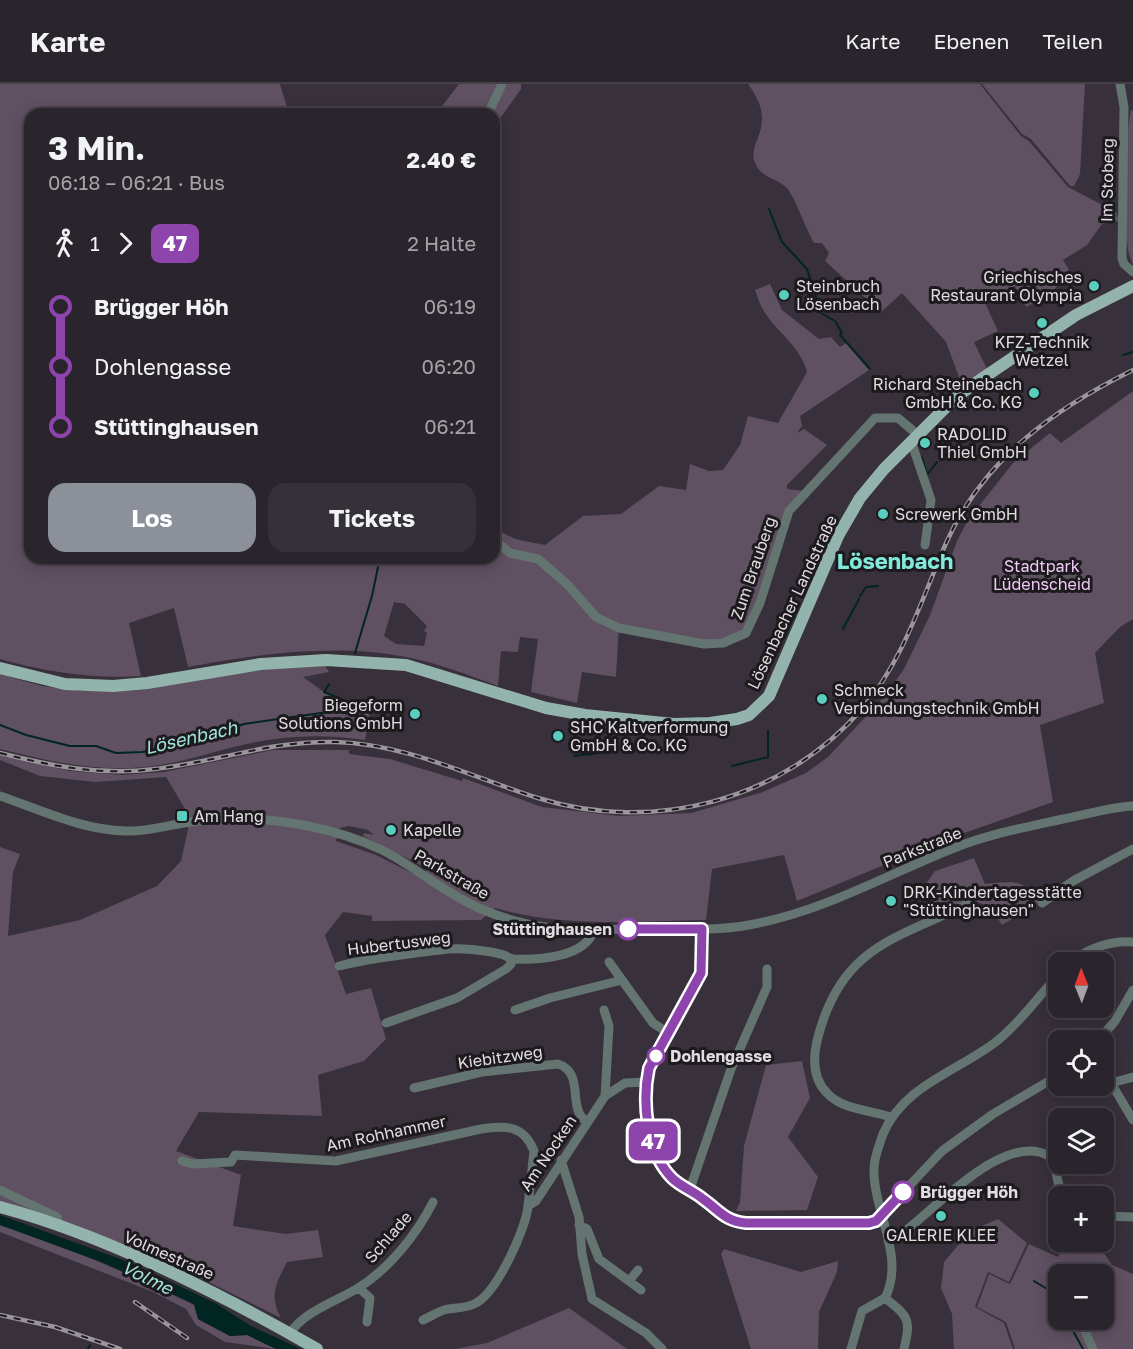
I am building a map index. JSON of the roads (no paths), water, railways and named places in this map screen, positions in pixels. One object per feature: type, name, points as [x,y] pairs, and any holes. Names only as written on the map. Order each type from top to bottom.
[{"type":"main road","name":"Lösenbacher Landstraße","points":[[0,668],[53,682],[113,686],[147,683],[261,664],[349,660],[406,665],[546,708],[585,715],[674,724],[710,723],[749,715],[769,696],[838,536],[860,498],[955,398],[1076,315],[1133,286]]},
{"type":"main road","name":"Volmestraße","points":[[0,1207],[59,1227],[151,1265],[290,1333],[317,1349]]},
{"type":"street","points":[[491,108],[502,84]]},
{"type":"street","name":"Im Stoberg","points":[[1120,84],[1124,106],[1122,258],[1124,264],[1133,272]]},
{"type":"street","name":"Zum Brauberg","points":[[500,545],[510,553],[538,559],[567,584],[596,616],[607,623],[684,642],[723,643],[746,633],[760,603],[789,511],[831,464],[875,418],[898,418],[915,438]]},
{"type":"street","points":[[915,438],[931,500],[924,545]]},
{"type":"street","name":"Parkstraße","points":[[0,796],[66,820],[110,830],[139,831],[204,820],[231,819],[274,820],[307,825],[381,850],[449,892],[498,916],[524,925],[544,928],[594,930],[702,929],[746,926],[830,903],[958,846],[1020,828],[1108,809],[1133,806]]},
{"type":"street","points":[[1042,903],[1073,881],[1133,849]]},
{"type":"street","points":[[891,1117],[844,1104],[827,1094],[820,1083],[815,1072],[814,1056],[826,1007],[837,987],[869,952],[928,920],[942,917],[972,902]]},
{"type":"street","points":[[702,929],[701,973],[649,1068],[646,1082],[648,1125],[657,1152],[671,1178],[690,1189],[732,1222],[849,1224],[876,1221],[942,1151],[972,1128],[1048,1082]]},
{"type":"street","name":"Hubertusweg","points":[[339,966],[438,950],[475,951],[504,955],[511,959],[553,956],[584,946],[591,940],[594,930]]},
{"type":"street","points":[[1089,952],[1096,948],[1133,942]]},
{"type":"street","points":[[386,1023],[457,998],[506,969],[511,964],[511,959]]},
{"type":"street","points":[[609,962],[653,1023],[668,1033]]},
{"type":"street","points":[[690,1189],[730,1069],[767,987],[767,969]]},
{"type":"street","points":[[515,1010],[550,998],[622,980]]},
{"type":"street","points":[[850,1349],[862,1311],[885,1298],[890,1282],[888,1240],[874,1180],[874,1161],[891,1117],[912,1094],[930,1081],[998,1040],[1048,987]]},
{"type":"street","points":[[1107,1030],[1133,990]]},
{"type":"street","points":[[604,1010],[609,1026],[605,1096]]},
{"type":"street","name":"Kiebitzweg","points":[[414,1088],[482,1072],[558,1064],[566,1067],[572,1075],[579,1113],[587,1122]]},
{"type":"street","points":[[1114,1081],[1133,1077]]},
{"type":"street","name":"Am Nocken","points":[[423,1320],[444,1310],[472,1305],[484,1297],[496,1281],[524,1229],[528,1206],[536,1201],[605,1096],[625,1083],[646,1082]]},
{"type":"street","points":[[1114,1093],[1133,1120]]},
{"type":"street","name":"Am Rohhammer","points":[[182,1161],[220,1164],[231,1162],[235,1155],[336,1161],[481,1129],[499,1126],[516,1128],[531,1143],[534,1151],[528,1206]]},
{"type":"street","points":[[888,1240],[910,1228],[990,1163],[1016,1152],[1032,1152],[1050,1156],[1056,1168],[1058,1186]]},
{"type":"street","points":[[561,1160],[579,1225],[582,1254],[592,1299],[646,1333],[662,1349]]},
{"type":"street","points":[[0,1190],[57,1217],[59,1227]]},
{"type":"street","name":"Schlade","points":[[290,1333],[298,1321],[359,1288],[378,1272],[418,1228],[433,1202]]},
{"type":"street","points":[[1114,1216],[1133,1217]]},
{"type":"street","points":[[579,1225],[587,1229],[599,1259],[641,1290]]},
{"type":"street","points":[[629,1281],[638,1270]]},
{"type":"street","points":[[359,1288],[370,1298],[367,1322]]},
{"type":"street","points":[[885,1298],[903,1312],[908,1320],[910,1326],[904,1349]]},
{"type":"street","points":[[1084,1330],[1093,1349]]},
{"type":"water","name":"Volme","points":[[0,1215],[131,1263],[217,1304],[251,1326],[301,1349],[276,1349],[247,1335],[230,1336],[198,1319],[194,1304],[104,1263],[0,1225]]},
{"type":"waterway","points":[[769,209],[782,242],[807,269],[821,313],[835,321],[842,333],[840,335],[870,369]]},
{"type":"waterway","name":"Lösenbach","points":[[1123,355],[1133,352]]},
{"type":"waterway","points":[[922,457],[927,475]]},
{"type":"waterway","name":"Lösenbach","points":[[927,475],[937,462]]},
{"type":"waterway","points":[[355,653],[378,567]]},
{"type":"waterway","name":"Lösenbach","points":[[860,596],[866,587],[878,586]]},
{"type":"waterway","name":"Lösenbach","points":[[843,629],[859,599]]},
{"type":"waterway","name":"Lösenbach","points":[[0,725],[26,735],[70,746],[96,746],[116,753],[142,752],[165,749],[181,740],[202,738],[244,724],[335,711],[349,714],[343,700],[324,692],[329,684]]},
{"type":"waterway","name":"Lösenbach","points":[[732,766],[768,757],[768,731]]},
{"type":"waterway","points":[[590,755],[591,742]]},
{"type":"waterway","name":"Lösenbach","points":[[624,750],[638,749]]},
{"type":"waterway","name":"Lösenbach","points":[[574,756],[615,751]]},
{"type":"waterway","points":[[1034,1281],[1048,1290]]},
{"type":"waterway","points":[[1073,1330],[1083,1349]]},
{"type":"waterway","points":[[88,1349],[90,1345]]},
{"type":"railway","points":[[0,753],[76,768],[135,771],[178,766],[290,744],[336,742],[362,744],[413,755],[538,798],[582,808],[626,812],[670,810],[713,802],[754,787],[793,767],[829,741],[861,710],[889,671],[920,607],[947,541],[962,512],[981,485],[1024,439],[1049,420],[1104,385],[1133,370]]},
{"type":"railway","points":[[135,1302],[187,1338]]},
{"type":"railway","points":[[0,1315],[55,1327],[120,1349]]},
{"type":"place","name":"Griechisches Restaurant Olympia","points":[[1094,286]]},
{"type":"place","name":"Steinbruch Lösenbach","points":[[784,295]]},
{"type":"place","name":"KFZ-Technik Wetzel","points":[[1042,323]]},
{"type":"place","name":"Richard Steinebach GmbH & Co. KG","points":[[1034,393]]},
{"type":"place","name":"RADOLID Thiel GmbH","points":[[925,443]]},
{"type":"place","name":"Screwerk GmbH","points":[[883,514]]},
{"type":"place","name":"Schmeck Verbindungstechnik GmbH","points":[[822,699]]},
{"type":"place","name":"Biegeform Solutions GmbH","points":[[415,714]]},
{"type":"place","name":"SHC Kaltverformung GmbH & Co. KG","points":[[558,736]]},
{"type":"place","name":"Am Hang","points":[[182,816]]},
{"type":"place","name":"Kapelle","points":[[391,830]]},
{"type":"place","name":"DRK-Kindertagesstätte \"Stüttinghausen\"","points":[[891,901]]},
{"type":"place","name":"Stüttinghausen","points":[[628,929]]},
{"type":"place","name":"Dohlengasse","points":[[656,1056]]},
{"type":"place","name":"Brügger Höh","points":[[903,1192]]},
{"type":"place","name":"GALERIE KLEE","points":[[941,1216]]},
{"type":"district","name":"Lösenbach","points":[[895,561]]},
{"type":"park label","name":"Stadtpark Lüdenscheid","points":[[1042,575]]}]
